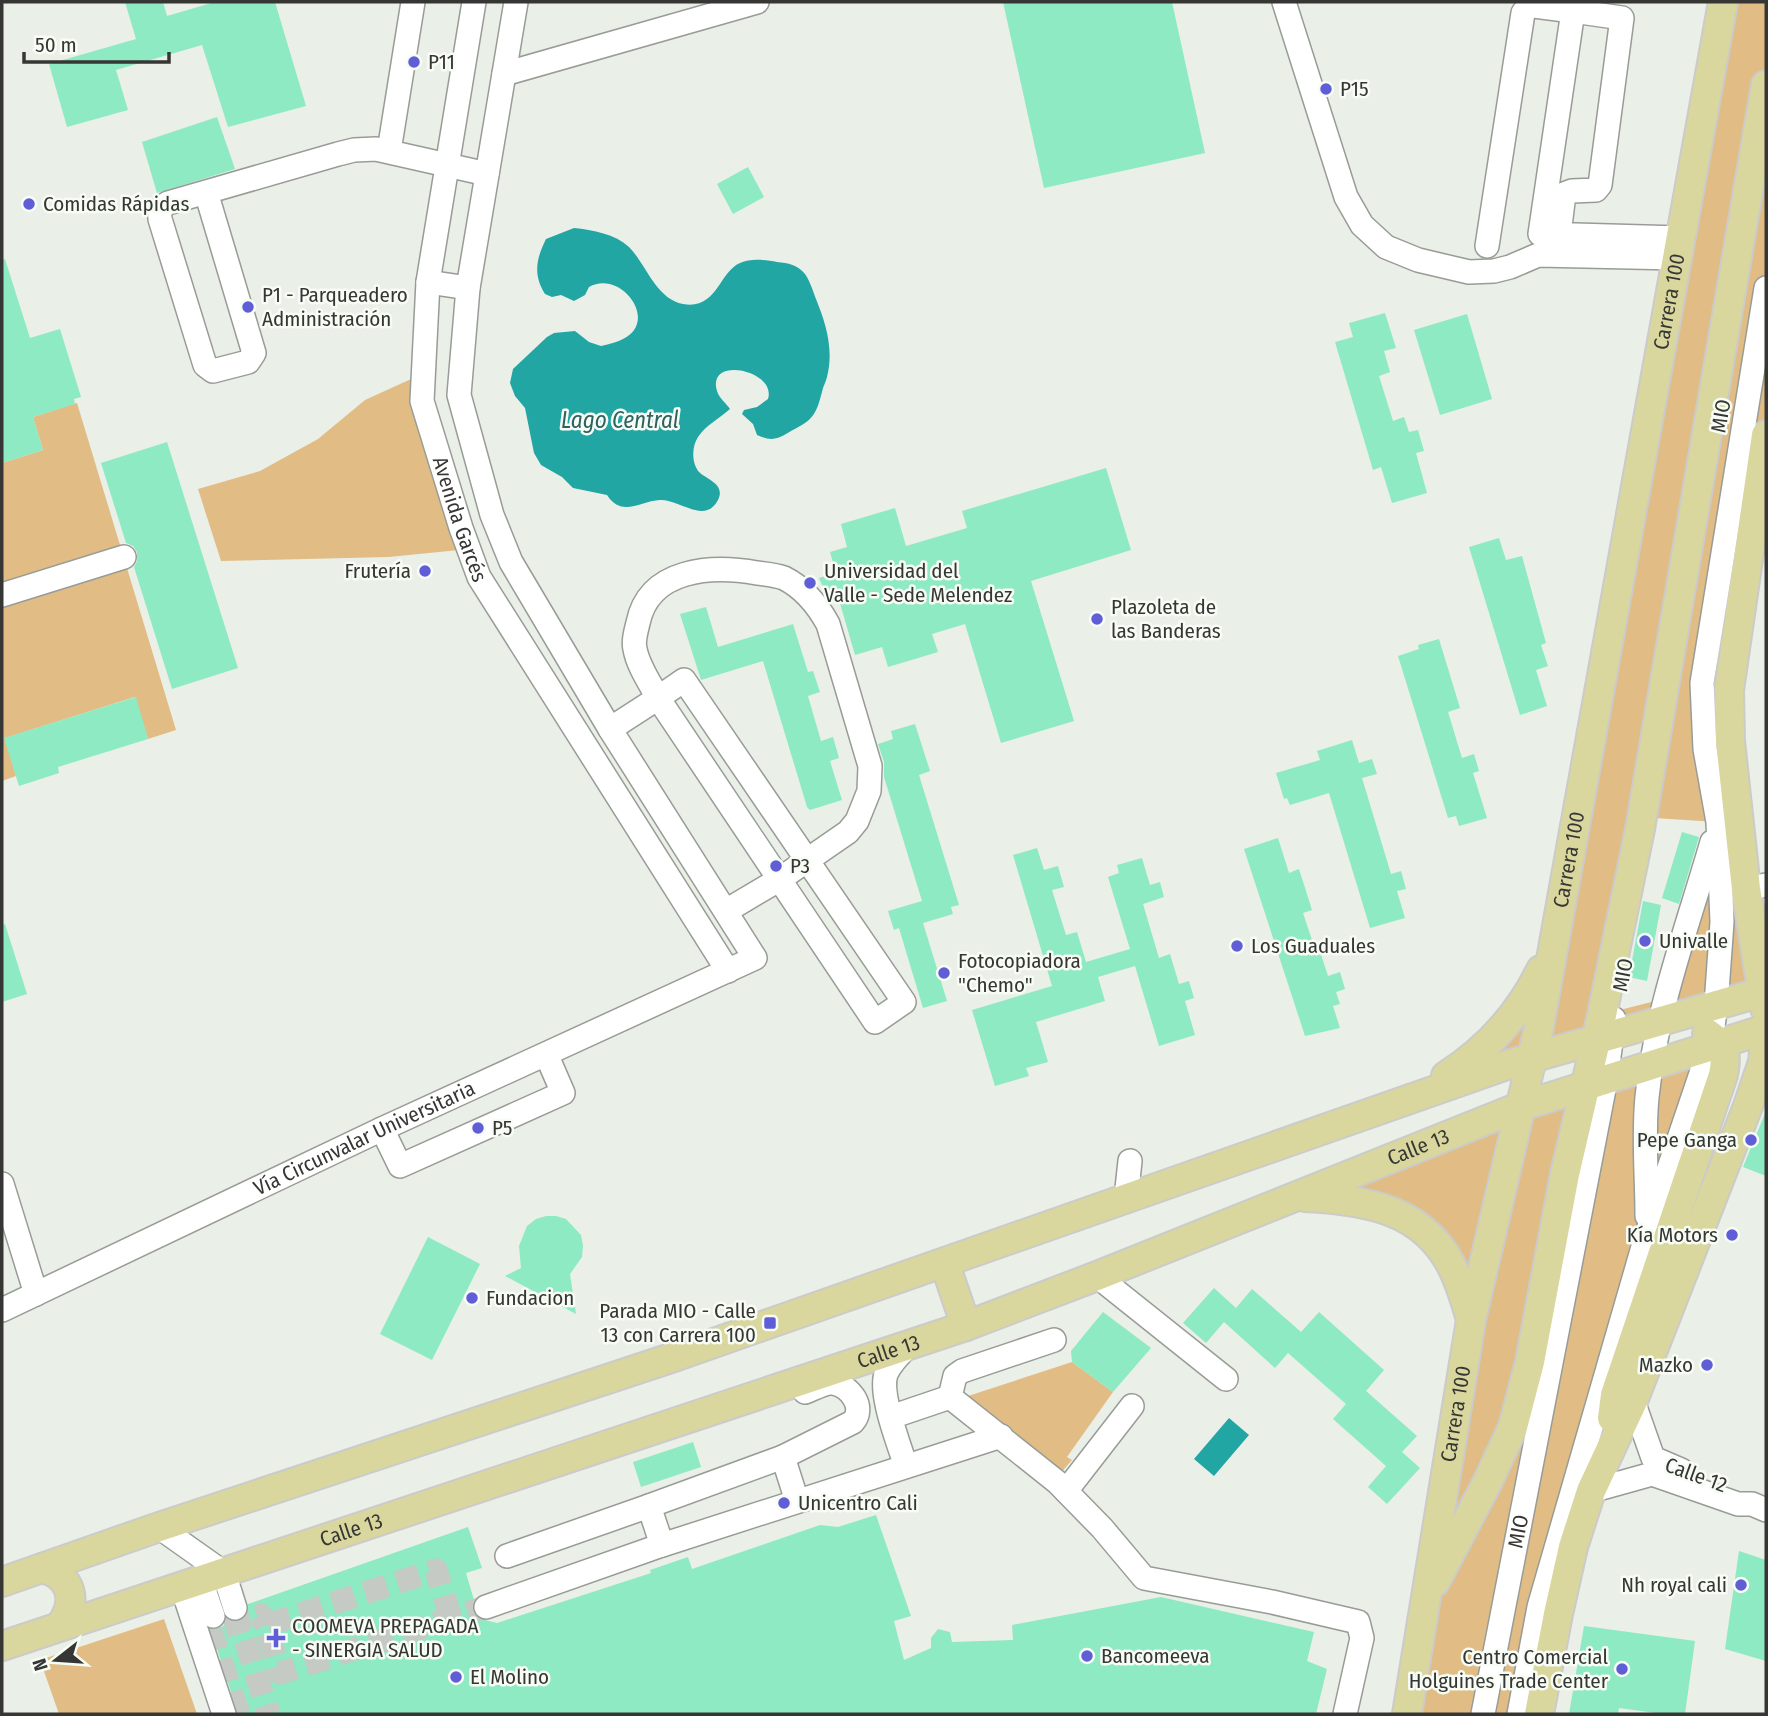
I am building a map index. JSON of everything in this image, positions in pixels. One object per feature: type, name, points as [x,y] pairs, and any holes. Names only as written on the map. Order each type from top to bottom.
[{"type":"main road","name":"Carrera 100","points":[[1407,1714],[1471,1320],[1532,1059],[1561,908],[1723,2]]},
{"type":"main road","points":[[1423,1603],[1488,1481],[1513,1427],[1530,1362],[1564,1174],[1595,1083],[1766,85]]},
{"type":"main road","points":[[1766,435],[1729,690],[1730,741],[1756,887],[1766,1023]]},
{"type":"main road","points":[[1398,1102],[1436,1083],[1471,1060],[1502,1031],[1529,994],[1549,952],[1561,908]]},
{"type":"main road","points":[[2,1582],[159,1527],[671,1359],[1398,1102],[1604,1037],[1670,1011],[1716,1005],[1765,991]]},
{"type":"main road","points":[[1608,1452],[1615,1395],[1724,1075],[1726,1059],[1714,1042],[1670,1011]]},
{"type":"main road","points":[[1539,1714],[1573,1547],[1591,1491],[1633,1401],[1762,1087],[1766,1031]]},
{"type":"main road","name":"Calle 13","points":[[2,1646],[966,1326],[1519,1108],[1714,1042],[1766,1031]]},
{"type":"main road","points":[[1295,1197],[1344,1199],[1381,1206],[1415,1223],[1437,1244],[1455,1272],[1471,1320]]},
{"type":"main road","points":[[945,1264],[966,1326]]},
{"type":"main road","points":[[42,1567],[64,1579],[70,1591],[68,1616],[60,1626]]},
{"type":"street","points":[[389,151],[413,2]]},
{"type":"street","name":"Avenida Garcés","points":[[474,2],[428,282],[422,401],[479,577],[728,971]]},
{"type":"street","name":"Avenida Garcés","points":[[516,2],[468,288],[459,394],[492,515],[511,562],[610,729],[755,958]]},
{"type":"street","points":[[504,74],[757,2]]},
{"type":"street","points":[[1284,2],[1346,197],[1353,212],[1372,236],[1401,254],[1469,272],[1494,271],[1538,255],[1679,248]]},
{"type":"street","points":[[1487,246],[1523,13],[1528,6],[1622,18],[1600,184],[1596,190],[1564,194],[1559,234]]},
{"type":"street","points":[[1573,11],[1540,234],[1679,248]]},
{"type":"street","points":[[206,192],[254,353],[248,362],[213,371],[205,365],[159,215],[163,206],[168,203],[206,192],[354,150],[389,151],[487,174]]},
{"type":"street","name":"MIO","points":[[1604,1037],[1654,817],[1766,150]]},
{"type":"street","points":[[428,282],[468,288]]},
{"type":"street","name":"MIO","points":[[1519,1714],[1539,1607],[1647,1233],[1714,1042],[1722,922],[1718,822],[1705,749],[1702,682],[1766,288]]},
{"type":"street","points":[[461,528],[492,515]]},
{"type":"street","points":[[2,595],[124,557]]},
{"type":"street","points":[[610,729],[658,698],[684,680],[807,860],[904,1002],[874,1022],[780,879],[658,698],[634,647],[640,612],[655,589],[678,575],[724,568],[782,578],[806,593],[828,624],[870,766],[869,791],[857,821],[848,832],[807,860],[780,879],[726,912]]},
{"type":"street","name":"MIO","points":[[1647,1233],[1647,1100],[1652,1065],[1670,1011],[1718,822]]},
{"type":"street","name":"Vía Circunvalar Universitaria","points":[[2,1309],[382,1129],[547,1056],[755,958]]},
{"type":"street","points":[[382,1129],[400,1167],[563,1093],[547,1056]]},
{"type":"street","name":"MIO","points":[[1483,1714],[1595,1083]]},
{"type":"street","points":[[1126,1198],[1130,1161]]},
{"type":"street","points":[[2,1184],[36,1294]]},
{"type":"street","points":[[1097,1276],[1226,1379]]},
{"type":"street","points":[[950,1397],[955,1376],[962,1371],[1054,1340]]},
{"type":"street","points":[[906,1466],[884,1394],[885,1377],[892,1362],[910,1344]]},
{"type":"street","points":[[507,1556],[783,1457],[853,1422],[858,1415],[858,1406],[849,1392],[831,1383],[781,1400],[767,1393]]},
{"type":"street","points":[[891,1417],[950,1397]]},
{"type":"street","points":[[950,1397],[1001,1436],[1066,1492],[1102,1528],[1144,1578],[1272,1601],[1358,1622],[1362,1638],[1345,1714]]},
{"type":"street","name":"Calle 12","points":[[1633,1401],[1655,1460],[1743,1492],[1759,1507]]},
{"type":"street","points":[[1066,1492],[1132,1406]]},
{"type":"street","points":[[486,1607],[797,1500],[1001,1436]]},
{"type":"street","points":[[783,1457],[797,1500]]},
{"type":"street","name":"Calle 12","points":[[1591,1491],[1652,1474],[1738,1504],[1759,1507]]},
{"type":"street","points":[[649,1506],[662,1545]]},
{"type":"street","points":[[159,1527],[202,1580],[236,1608]]},
{"type":"street","points":[[202,1580],[213,1616]]},
{"type":"street","points":[[202,1580],[224,1714]]},
{"type":"shaded area","points":[[1723,2],[1766,2],[1766,435],[1729,690],[1763,992],[1436,1082],[1471,1060],[1549,952]],"holes":[[[1654,818],[1717,822],[1667,998],[1616,1011]]]},
{"type":"shaded area","points":[[422,374],[469,549],[389,557],[221,561],[198,489],[260,471],[318,439],[365,400]]},
{"type":"shaded area","points":[[77,403],[176,730],[148,739],[135,697],[5,738],[16,776],[2,781],[2,463],[43,450],[33,417]]},
{"type":"shaded area","points":[[1710,1047],[1519,1714],[1407,1714],[1471,1320],[1415,1223],[1295,1197]]},
{"type":"shaded area","points":[[1072,1362],[1113,1392],[1067,1457],[1072,1460],[1059,1475],[965,1397]]},
{"type":"shaded area","points":[[164,1619],[197,1714],[59,1714],[40,1660]]},
{"type":"water","name":"Lago Central","points":[[574,228],[603,233],[629,247],[659,288],[674,301],[683,304],[703,301],[733,268],[749,260],[792,265],[802,271],[810,283],[823,318],[830,357],[818,406],[813,416],[804,424],[775,439],[762,437],[757,435],[753,424],[742,414],[744,410],[757,407],[768,399],[768,389],[762,380],[753,374],[731,370],[722,373],[716,380],[717,391],[730,409],[701,433],[694,449],[696,468],[719,490],[718,500],[713,507],[699,511],[660,500],[619,506],[607,495],[573,488],[562,477],[541,465],[534,453],[525,408],[515,396],[510,383],[513,369],[554,333],[575,331],[589,342],[601,346],[628,336],[636,327],[638,318],[636,307],[630,298],[612,285],[600,283],[589,287],[585,295],[574,301],[561,295],[552,297],[545,294],[537,274],[538,260],[546,239]]},
{"type":"water","points":[[1229,1418],[1249,1435],[1214,1476],[1194,1459]]},
{"type":"building","points":[[125,2],[163,2],[167,16],[215,2],[275,2],[306,106],[228,127],[202,45],[116,70],[128,110],[67,127],[49,64],[136,39]]},
{"type":"building","points":[[1003,2],[1172,2],[1205,153],[1044,188]]},
{"type":"building","points":[[217,117],[235,169],[157,193],[142,142]]},
{"type":"building","points":[[748,167],[764,197],[733,214],[717,184]]},
{"type":"building","points":[[5,259],[30,338],[60,329],[81,397],[74,399],[75,404],[33,417],[43,450],[2,463],[2,260]]},
{"type":"building","points":[[1385,313],[1396,348],[1384,351],[1390,372],[1379,376],[1393,421],[1404,417],[1409,432],[1418,430],[1424,451],[1416,453],[1427,493],[1392,503],[1381,467],[1373,470],[1335,342],[1353,337],[1349,323]]},
{"type":"building","points":[[1467,314],[1492,399],[1440,415],[1414,330]]},
{"type":"building","points":[[167,442],[238,668],[172,689],[134,567],[137,552],[133,546],[126,543],[101,463]]},
{"type":"building","points":[[1106,468],[1131,550],[1031,581],[1074,721],[1001,743],[965,624],[932,634],[938,652],[888,667],[882,647],[855,655],[837,593],[827,596],[819,578],[836,573],[830,552],[847,547],[841,524],[895,508],[906,546],[967,528],[962,511]]},
{"type":"building","points":[[1499,538],[1506,560],[1522,556],[1546,643],[1541,645],[1548,666],[1536,670],[1547,706],[1520,715],[1469,547]]},
{"type":"building","points":[[706,607],[718,647],[793,624],[808,672],[813,671],[820,692],[808,696],[821,741],[833,737],[839,758],[830,761],[842,800],[810,810],[807,807],[763,661],[701,680],[680,614]]},
{"type":"building","points":[[1439,639],[1460,708],[1448,712],[1462,758],[1474,754],[1479,771],[1473,773],[1487,818],[1459,826],[1456,816],[1448,818],[1398,656],[1419,649],[1418,645]]},
{"type":"building","points":[[136,697],[148,739],[58,767],[59,773],[19,786],[4,738]]},
{"type":"building","points":[[915,724],[930,771],[919,775],[959,905],[951,907],[953,914],[923,923],[947,1001],[923,1008],[899,928],[894,930],[888,911],[922,901],[884,777],[884,762],[878,744],[893,739],[891,731]]},
{"type":"building","points":[[1352,740],[1359,763],[1372,759],[1377,774],[1362,778],[1391,874],[1401,871],[1406,889],[1397,891],[1405,918],[1370,928],[1329,793],[1290,805],[1287,798],[1284,799],[1276,773],[1320,760],[1317,751]]},
{"type":"building","name":"Univalle","points":[[1682,832],[1699,837],[1679,904],[1662,898]]},
{"type":"building","points":[[1278,838],[1289,873],[1299,869],[1312,910],[1303,913],[1313,943],[1317,942],[1328,976],[1340,972],[1345,989],[1336,992],[1340,1004],[1333,1006],[1340,1028],[1305,1036],[1244,849]]},
{"type":"building","points":[[1037,848],[1044,870],[1058,866],[1064,887],[1052,890],[1066,935],[1077,932],[1086,962],[1130,949],[1108,877],[1119,873],[1117,865],[1142,858],[1150,885],[1160,882],[1164,897],[1143,904],[1159,958],[1170,954],[1179,984],[1189,981],[1194,998],[1185,1001],[1195,1035],[1159,1046],[1135,966],[1098,977],[1105,1001],[1036,1022],[1048,1062],[1026,1068],[1029,1076],[995,1086],[972,1010],[1052,986],[1013,855]]},
{"type":"building","name":"Univalle","points":[[1643,901],[1661,905],[1647,981],[1629,977]]},
{"type":"building","points":[[5,924],[27,994],[2,1002],[2,925]]},
{"type":"building","points":[[1766,1111],[1766,1176],[1743,1167]]},
{"type":"building","points":[[546,1216],[566,1219],[581,1235],[582,1257],[570,1274],[576,1314],[505,1276],[521,1268],[519,1246],[527,1226]]},
{"type":"building","points":[[428,1237],[480,1264],[432,1360],[380,1334]]},
{"type":"building","points":[[1214,1288],[1236,1308],[1252,1289],[1301,1332],[1319,1312],[1384,1370],[1366,1391],[1417,1436],[1402,1452],[1420,1468],[1387,1504],[1368,1487],[1386,1466],[1333,1419],[1346,1404],[1288,1353],[1275,1368],[1224,1322],[1206,1343],[1183,1323]]},
{"type":"building","points":[[1103,1312],[1151,1348],[1113,1392],[1072,1362],[1071,1351]]},
{"type":"building","points":[[693,1442],[701,1467],[641,1487],[633,1462]]},
{"type":"building","points":[[876,1515],[911,1616],[894,1621],[904,1660],[931,1648],[931,1638],[938,1629],[950,1632],[952,1642],[1013,1640],[1012,1625],[1161,1597],[1314,1632],[1307,1661],[1327,1669],[1316,1714],[238,1714],[211,1630],[223,1626],[227,1619],[239,1621],[245,1618],[248,1604],[468,1527],[482,1568],[466,1573],[474,1600],[473,1611],[477,1618],[497,1623],[651,1573],[650,1570],[688,1557],[692,1569],[820,1525],[838,1527]]},
{"type":"building","points":[[1739,1551],[1766,1560],[1766,1661],[1725,1649]]},
{"type":"building","name":"Centro Comercial Holguines Trade Center","points":[[1584,1626],[1695,1641],[1685,1714],[1619,1708],[1618,1714],[1569,1714]]},
{"type":"tunnel","points":[[451,1618],[436,1570],[266,1625],[280,1673],[486,1607]]},
{"type":"tunnel","points":[[235,1608],[269,1714]]},
{"type":"tunnel","points":[[239,1714],[211,1631],[261,1615],[266,1625]]},
{"type":"place","name":"P11","points":[[414,62]]},
{"type":"place","name":"P15","points":[[1326,89]]},
{"type":"place","name":"Comidas Rápidas","points":[[29,204]]},
{"type":"place","name":"P1 - Parqueadero Administración","points":[[248,307]]},
{"type":"place","name":"Frutería","points":[[425,571]]},
{"type":"place","name":"Universidad del Valle - Sede Melendez","points":[[810,583]]},
{"type":"place","name":"Plazoleta de las Banderas","points":[[1097,619]]},
{"type":"place","name":"P3","points":[[776,866]]},
{"type":"place","name":"Univalle","points":[[1645,941]]},
{"type":"place","name":"Los Guaduales","points":[[1237,946]]},
{"type":"place","name":"Fotocopiadora \"Chemo\"","points":[[944,973]]},
{"type":"place","name":"P5","points":[[478,1128]]},
{"type":"place","name":"Pepe Ganga","points":[[1751,1140]]},
{"type":"place","name":"Kía Motors","points":[[1732,1235]]},
{"type":"place","name":"Fundacion","points":[[472,1298]]},
{"type":"place","name":"Parada MIO - Calle 13 con Carrera 100","points":[[770,1323]]},
{"type":"place","name":"Mazko","points":[[1707,1365]]},
{"type":"place","name":"Unicentro Cali","points":[[784,1503]]},
{"type":"place","name":"Nh royal cali","points":[[1741,1585]]},
{"type":"place","name":"COOMEVA PREPAGADA - SINERGIA SALUD","points":[[276,1638]]},
{"type":"place","name":"Bancomeeva","points":[[1087,1656]]},
{"type":"place","name":"Centro Comercial Holguines Trade Center","points":[[1622,1669]]},
{"type":"place","name":"El Molino","points":[[456,1677]]}]
